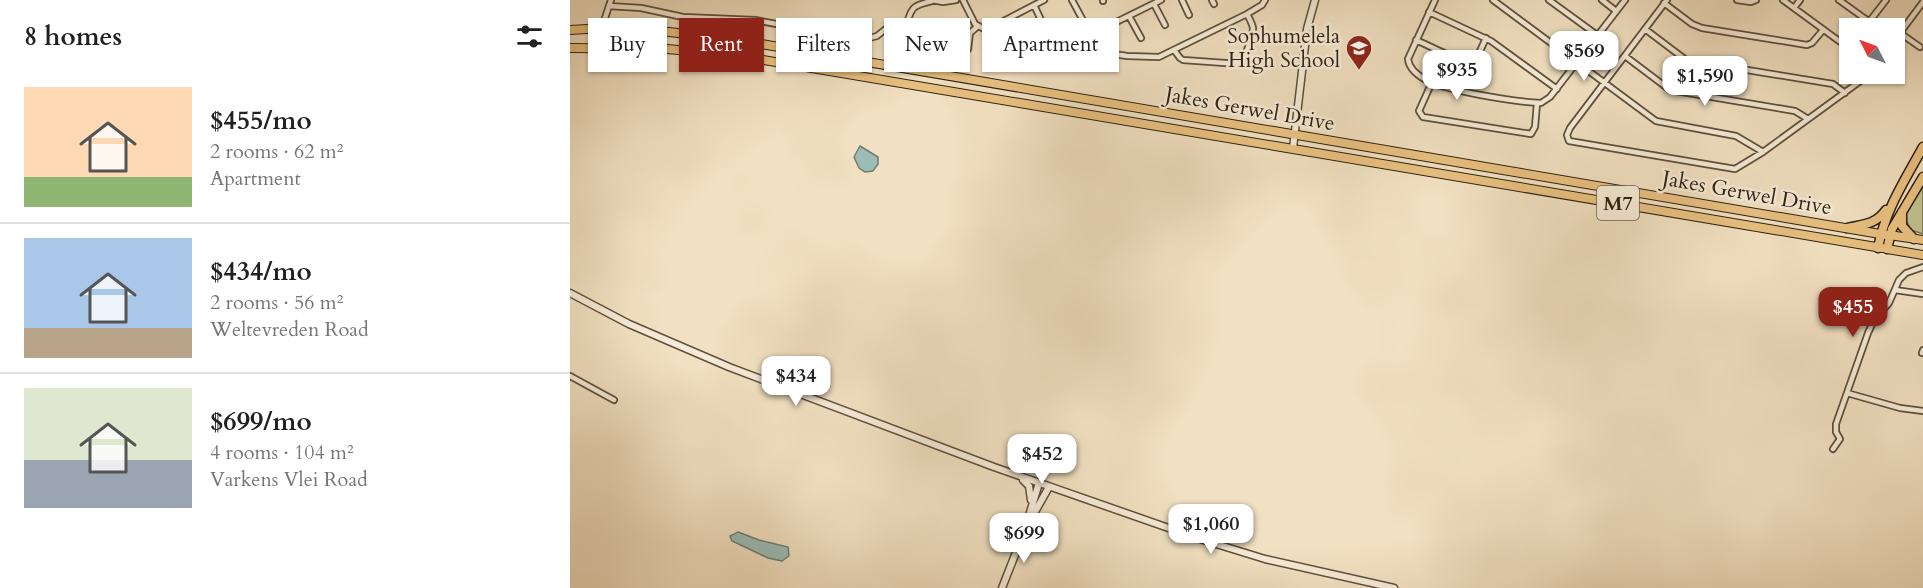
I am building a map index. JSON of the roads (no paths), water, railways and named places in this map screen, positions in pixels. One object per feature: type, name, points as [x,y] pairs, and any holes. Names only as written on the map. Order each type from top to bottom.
[{"type":"highway","points":[[1847,228],[1874,222],[1883,214],[1923,147]]},
{"type":"highway","points":[[1885,234],[1923,177]]},
{"type":"highway","points":[[1882,248],[1894,198]]},
{"type":"highway","points":[[1904,206],[1902,226],[1919,240]]},
{"type":"main road","name":"Jakes Gerwel Drive","points":[[570,28],[588,27]]},
{"type":"main road","name":"Jakes Gerwel Drive","points":[[667,32],[738,40],[1919,240]]},
{"type":"main road","name":"Jakes Gerwel Drive","points":[[570,49],[667,49],[734,55],[1923,255]]},
{"type":"street","points":[[908,18],[916,5],[932,0],[944,2],[956,0]]},
{"type":"street","points":[[963,0],[978,26],[982,27]]},
{"type":"street","points":[[1009,18],[1044,0]]},
{"type":"street","points":[[1072,0],[1081,18]]},
{"type":"street","points":[[1119,21],[1161,0]]},
{"type":"street","points":[[1182,0],[1190,15]]},
{"type":"street","points":[[1119,55],[1157,58],[1247,14],[1262,5],[1265,0]]},
{"type":"street","points":[[1293,148],[1307,29],[1315,0]]},
{"type":"street","points":[[1435,0],[1410,53],[1408,63],[1415,72],[1432,82],[1459,90],[1537,103],[1548,100],[1625,0]]},
{"type":"street","points":[[1493,0],[1656,120],[1739,137],[1763,152]]},
{"type":"street","points":[[1549,0],[1597,35]]},
{"type":"street","points":[[1602,0],[1616,11]]},
{"type":"street","points":[[1657,0],[1665,3],[1692,24],[1702,28],[1807,45],[1812,43],[1823,30]]},
{"type":"street","points":[[1737,0],[1751,2],[1756,0]]},
{"type":"street","points":[[1783,0],[1839,41]]},
{"type":"street","points":[[1794,8],[1800,0]]},
{"type":"street","points":[[1872,18],[1886,0]]},
{"type":"street","points":[[1842,1],[1864,18]]},
{"type":"street","points":[[607,18],[610,3],[683,17],[755,20],[862,40],[877,36],[884,30]]},
{"type":"street","points":[[1665,3],[1567,132],[1569,141],[1732,169],[1763,152],[1857,84]]},
{"type":"street","points":[[1154,4],[1165,25]]},
{"type":"street","points":[[1034,5],[1040,18]]},
{"type":"street","points":[[1905,25],[1922,5]]},
{"type":"street","points":[[1429,12],[1486,38],[1557,89]]},
{"type":"street","points":[[1174,50],[1183,60],[1239,64],[1244,58],[1253,27],[1247,14]]},
{"type":"street","points":[[1129,16],[1141,38]]},
{"type":"street","points":[[970,33],[978,26]]},
{"type":"street","points":[[1645,29],[1686,60],[1833,84],[1845,93]]},
{"type":"street","points":[[1416,40],[1470,65],[1475,62],[1486,38]]},
{"type":"street","points":[[1905,39],[1920,47]]},
{"type":"street","points":[[1625,56],[1670,90],[1794,111],[1808,119]]},
{"type":"street","points":[[1432,82],[1419,111],[1423,117],[1531,134],[1535,127],[1537,103]]},
{"type":"street","points":[[1833,449],[1840,439],[1835,428],[1865,339],[1874,320],[1889,303],[1899,280],[1904,275],[1923,267]]},
{"type":"street","points":[[1895,290],[1923,294]]},
{"type":"street","points":[[570,293],[629,324],[729,367],[1020,477],[1265,559],[1394,588]]},
{"type":"street","points":[[570,376],[614,400]]},
{"type":"street","points":[[1847,393],[1900,408],[1923,411]]},
{"type":"street","points":[[1020,477],[1029,486],[1031,506]]},
{"type":"street","points":[[1002,588],[1024,532],[1039,483]]},
{"type":"street","points":[[1024,532],[1049,487]]},
{"type":"water","points":[[860,146],[878,157],[878,164],[873,171],[865,172],[859,168],[854,157]]},
{"type":"water","points":[[738,532],[788,547],[789,556],[782,561],[768,558],[732,541],[730,536]]},
{"type":"place","name":"Sophumelela High School","points":[[1359,71]]}]
